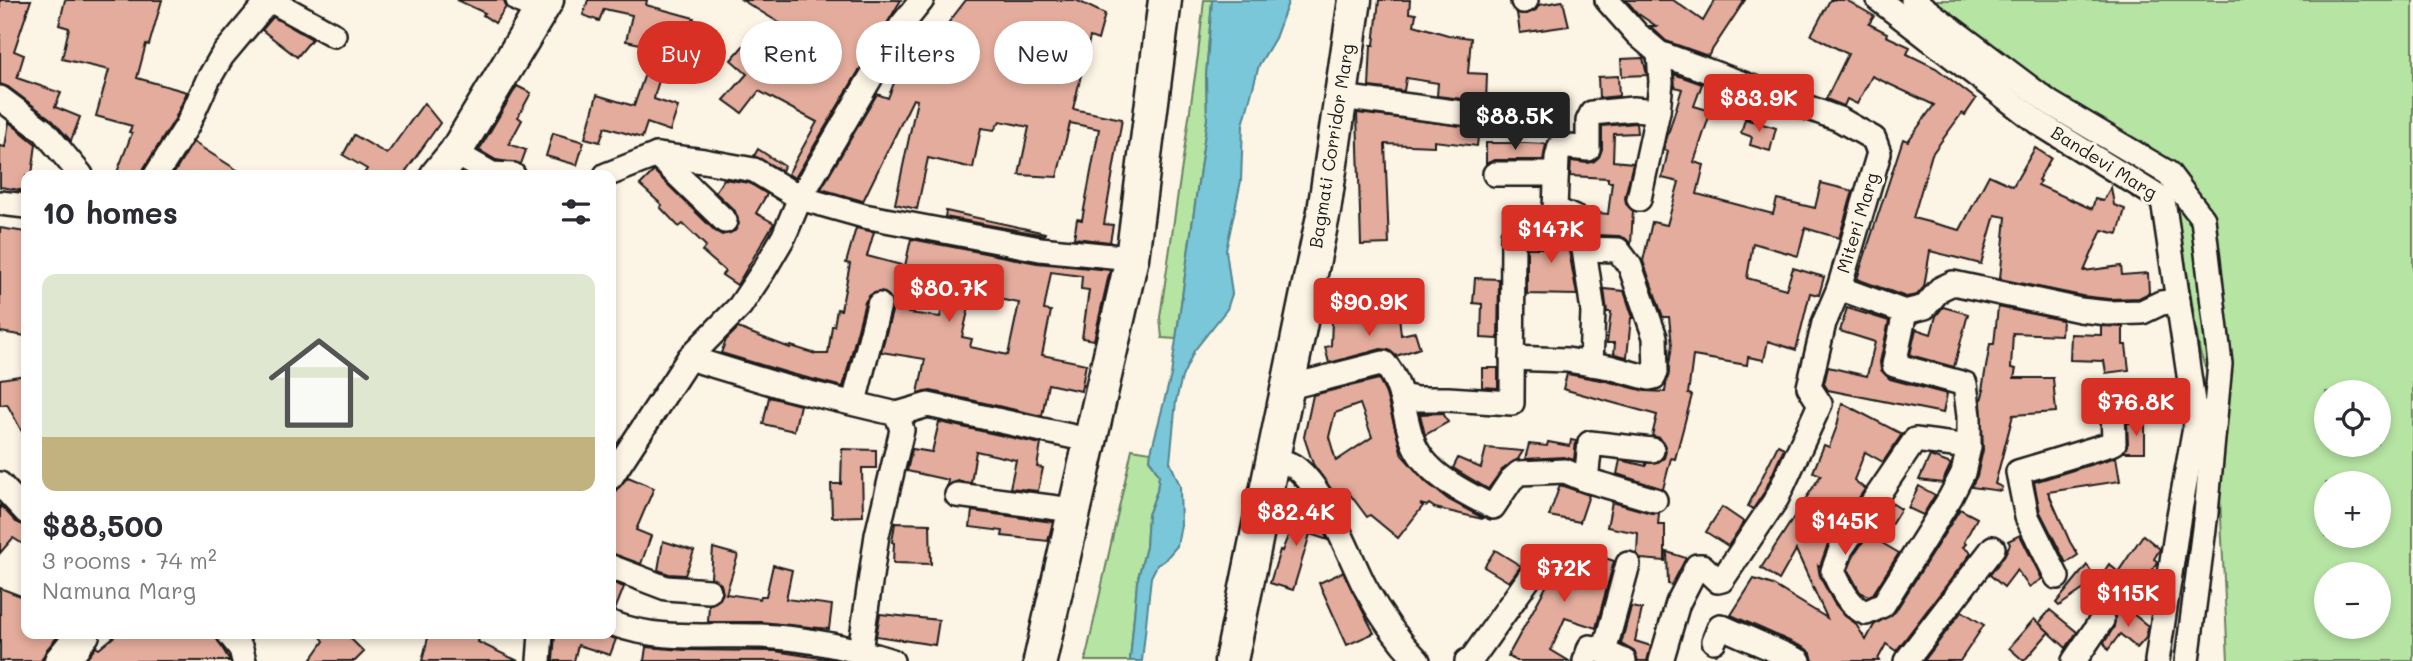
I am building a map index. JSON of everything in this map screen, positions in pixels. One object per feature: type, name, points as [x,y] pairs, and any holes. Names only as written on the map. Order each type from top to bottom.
[{"type":"street","points":[[159,170],[187,126],[222,56],[269,0],[334,35]]},
{"type":"street","points":[[616,469],[690,358],[740,306],[784,236],[800,198],[901,26],[922,0]]},
{"type":"street","points":[[1040,661],[1088,440],[1132,258],[1165,0]]},
{"type":"street","name":"Bagmati Corridor Marg","points":[[1231,661],[1324,211],[1355,0]]},
{"type":"street","name":"Miteri Marg","points":[[1607,0],[1637,34],[1659,52],[1839,119],[1874,139],[1879,153],[1839,288],[1824,323],[1809,387],[1819,404],[1777,498],[1722,580],[1718,581],[1702,566],[1697,566],[1678,603],[1661,661]]},
{"type":"street","name":"Bandevi Marg","points":[[1879,0],[2037,122],[2163,200],[2196,422],[2157,661]]},
{"type":"street","points":[[1913,0],[2050,103],[2168,173],[2203,219],[2220,364],[2206,513],[2187,661]]},
{"type":"street","points":[[474,170],[446,164],[535,3]]},
{"type":"street","points":[[1639,199],[1658,111],[1661,82],[1659,52]]},
{"type":"street","points":[[1340,97],[1477,115]]},
{"type":"street","points":[[0,98],[44,131],[77,170]]},
{"type":"street","points":[[1591,363],[1593,311],[1577,219],[1555,209],[1560,146],[1588,149],[1588,121],[1592,113],[1633,109],[1658,111]]},
{"type":"street","points":[[657,155],[724,221]]},
{"type":"street","points":[[616,171],[657,155],[704,161],[754,170],[800,198],[864,216],[1040,249],[1132,258]]},
{"type":"street","points":[[1495,174],[1556,174]]},
{"type":"street","points":[[0,203],[21,205]]},
{"type":"street","points":[[1401,396],[1417,399],[1513,401],[1513,236]]},
{"type":"street","points":[[1512,358],[1591,363],[1654,377],[1655,337],[1630,267],[1618,250],[1584,249]]},
{"type":"street","points":[[1969,447],[1915,440],[1848,538],[1833,571],[1844,593],[1860,611],[1866,613],[1883,604],[1950,498],[1963,473],[1969,447],[1965,384],[1894,365],[1905,312],[1925,307],[1940,289],[1954,283],[2080,310],[2108,313],[2142,312],[2161,303],[2178,300]]},
{"type":"street","name":"Miteri Marg","points":[[1839,288],[1905,312]]},
{"type":"street","points":[[854,402],[879,305]]},
{"type":"street","points":[[690,358],[788,388],[897,414],[929,405],[1088,440]]},
{"type":"street","points":[[1289,387],[1384,363],[1393,372],[1412,441],[1424,460],[1461,491],[1493,508],[1511,480],[1519,473],[1565,471],[1586,480],[1655,500]]},
{"type":"street","points":[[2057,577],[2027,517],[2018,472],[2113,443],[2113,408],[2194,406]]},
{"type":"street","points":[[860,651],[877,535],[902,430],[897,414]]},
{"type":"street","points":[[1586,480],[1590,443],[1651,450]]},
{"type":"street","points":[[1271,464],[1282,462],[1300,471],[1313,484],[1365,586],[1407,655]]},
{"type":"street","points":[[0,484],[21,507]]},
{"type":"street","points":[[957,495],[1073,510]]},
{"type":"street","points":[[1906,661],[1993,548]]},
{"type":"street","points":[[1604,658],[1628,564]]},
{"type":"street","points":[[1467,661],[1471,660],[1537,567]]},
{"type":"street","points":[[616,569],[666,588],[709,592]]},
{"type":"street","points":[[2074,661],[2102,620]]},
{"type":"street","points":[[616,625],[668,636],[761,636],[796,639],[860,651],[892,661]]},
{"type":"street","points":[[1714,641],[1720,626],[1798,661]]},
{"type":"street","points":[[61,661],[79,639]]},
{"type":"street","points":[[233,639],[244,661]]},
{"type":"street","points":[[539,661],[541,639]]},
{"type":"green space","points":[[1204,0],[1212,0],[1206,76],[1207,119],[1176,339],[1162,338],[1160,317]]},
{"type":"green space","points":[[1901,0],[2413,0],[2413,661],[2228,661],[2217,437],[2207,373],[2200,352],[2170,167],[1988,61]]},
{"type":"green space","points":[[1132,449],[1151,452],[1150,460],[1159,475],[1157,491],[1148,515],[1146,547],[1137,582],[1130,661],[1085,661]]},
{"type":"water","points":[[1212,0],[1289,0],[1275,38],[1259,65],[1243,125],[1241,181],[1226,250],[1232,294],[1227,309],[1194,351],[1182,377],[1176,401],[1170,462],[1180,486],[1181,525],[1177,546],[1157,565],[1151,577],[1142,661],[1130,661],[1137,582],[1146,547],[1148,515],[1157,491],[1159,475],[1150,460],[1151,452],[1171,375],[1207,119],[1206,76]]},
{"type":"building","points":[[0,0],[31,0],[14,51],[24,55],[17,78],[61,93],[55,107],[80,117],[71,141],[52,120],[0,84]]},
{"type":"building","points":[[65,0],[162,0],[137,78],[187,92],[175,119],[143,170],[118,170],[132,133],[129,132],[132,126],[96,116],[109,70],[62,59],[69,28],[59,25]]},
{"type":"building","points":[[457,0],[504,0],[506,7],[495,23],[483,15],[485,13]]},
{"type":"building","points":[[588,0],[647,0],[646,5],[694,18],[693,21],[637,21],[637,43],[626,41],[632,15],[604,9],[599,21],[583,15]]},
{"type":"building","points":[[742,0],[901,0],[888,21],[856,21],[856,76],[795,178],[788,174],[817,122],[759,91],[742,113],[724,100],[740,82],[842,84],[842,21],[776,21]]},
{"type":"building","points":[[966,0],[1076,0],[1105,14],[1098,40],[1093,38],[1093,21],[994,21],[994,84],[1079,84],[1073,109],[1122,119],[1104,224],[1113,225],[1110,242],[1074,238],[1077,219],[1082,220],[1099,129],[1070,123],[1057,177],[1019,175],[1029,127],[1000,121],[994,130],[981,128],[973,168],[928,158],[917,209],[895,204],[917,100],[913,99],[863,201],[821,189],[877,94],[888,98],[894,84],[980,84],[980,21],[950,21]]},
{"type":"building","points":[[1379,0],[1410,0],[1409,13],[1416,14],[1414,25],[1448,35],[1471,38],[1468,73],[1487,74],[1486,104],[1437,96],[1438,83],[1406,78],[1404,91],[1369,87],[1371,45],[1374,45]]},
{"type":"building","points":[[1626,0],[1673,0],[1703,21],[1715,0],[1745,0],[1708,56],[1666,41],[1650,26],[1656,26],[1637,13]]},
{"type":"building","points":[[1830,0],[1846,0],[1874,16],[1869,24],[1887,33],[1886,36],[1910,47],[1907,54],[1936,68],[1976,99],[1965,115],[1962,113],[1932,154],[1913,218],[1960,230],[1989,175],[2013,186],[2035,148],[2051,158],[2038,180],[2038,185],[2092,209],[2095,199],[2103,201],[2111,187],[2114,205],[2125,209],[2118,234],[2102,230],[2084,271],[2121,266],[2122,275],[2148,273],[2149,293],[2139,298],[2109,299],[2000,279],[2006,217],[1995,215],[1981,264],[1930,251],[1924,287],[1917,295],[1906,297],[1857,279],[1903,139],[1908,141],[1934,105],[1872,76],[1857,104],[1847,99],[1844,106],[1826,99],[1848,54],[1811,35]]},
{"type":"building","points":[[1563,1],[1569,26],[1520,33],[1517,13],[1527,14],[1536,10],[1539,5]]},
{"type":"building","points":[[273,17],[312,39],[297,57],[262,30]]},
{"type":"building","points":[[740,50],[740,68],[731,60]]},
{"type":"building","points":[[1643,58],[1647,75],[1622,76],[1621,59]]},
{"type":"building","points":[[1674,74],[1702,84],[1694,106],[1711,111],[1694,162],[1704,165],[1697,194],[1773,214],[1777,199],[1815,208],[1821,183],[1853,191],[1839,238],[1805,228],[1798,256],[1753,243],[1747,278],[1786,289],[1793,268],[1824,277],[1819,295],[1810,293],[1796,350],[1768,341],[1764,360],[1748,357],[1747,365],[1693,356],[1688,394],[1692,395],[1675,459],[1671,458],[1663,489],[1617,474],[1620,460],[1646,466],[1646,463],[1658,462],[1664,458],[1664,444],[1660,438],[1652,436],[1657,415],[1563,389],[1567,374],[1645,391],[1665,392],[1672,345],[1669,317],[1663,317],[1643,261],[1652,222],[1667,225],[1679,182],[1662,178],[1668,151],[1664,150],[1665,144],[1682,89],[1675,87]]},
{"type":"building","points":[[1618,76],[1619,96],[1599,98],[1598,77]]},
{"type":"building","points":[[641,84],[658,84],[654,99],[678,107],[670,131],[647,123],[642,138],[605,127],[600,142],[585,138],[597,95],[634,106]]},
{"type":"building","points":[[517,86],[531,93],[518,117],[522,120],[509,144],[526,150],[521,164],[496,160],[479,150]]},
{"type":"building","points":[[1735,97],[1759,105],[1755,120],[1730,113]]},
{"type":"building","points":[[424,103],[440,123],[407,170],[366,170],[343,155],[354,135],[387,154]]},
{"type":"building","points":[[1357,113],[1479,128],[1477,146],[1434,141],[1434,146],[1385,144],[1389,244],[1361,245]]},
{"type":"building","points":[[1745,119],[1776,128],[1770,151],[1750,145],[1752,137],[1741,133]]},
{"type":"building","points":[[9,122],[36,144],[33,170],[21,170],[21,190],[0,187],[0,146],[5,147]]},
{"type":"building","points":[[1636,123],[1637,133],[1614,134],[1613,161],[1633,163],[1625,197],[1626,204],[1633,211],[1631,244],[1619,236],[1595,235],[1589,212],[1608,214],[1612,182],[1608,182],[1608,178],[1570,176],[1571,161],[1587,163],[1599,157],[1602,149],[1602,126]]},
{"type":"building","points":[[553,133],[584,142],[577,165],[546,156]]},
{"type":"building","points":[[193,142],[237,170],[176,170]]},
{"type":"building","points":[[1486,143],[1546,144],[1543,160],[1495,160],[1486,164]]},
{"type":"building","points":[[758,149],[784,166],[782,171],[754,156]]},
{"type":"building","points":[[654,171],[722,235],[735,231],[739,224],[735,211],[715,192],[724,179],[749,183],[767,194],[756,213],[774,223],[737,285],[722,275],[725,271],[702,251],[706,246],[683,224],[679,227],[660,207],[662,205],[640,185]]},
{"type":"building","points":[[946,211],[1045,233],[1044,235],[945,217]]},
{"type":"building","points":[[1544,223],[1552,223],[1565,229],[1577,295],[1527,294],[1527,248],[1546,248]]},
{"type":"building","points":[[0,228],[21,231],[21,335],[0,332]]},
{"type":"building","points":[[856,228],[874,232],[867,256],[905,266],[911,239],[1037,263],[1110,270],[1094,340],[1082,338],[1089,290],[1081,289],[1082,276],[1051,272],[1044,310],[1051,311],[1042,355],[1086,364],[1081,391],[1048,384],[1042,416],[931,391],[918,393],[925,359],[881,352],[893,308],[889,296],[882,291],[870,295],[865,302],[843,387],[721,353],[726,340],[738,328],[790,348],[791,346],[816,354],[828,354],[837,309],[841,310],[850,264],[846,263]],"holes":[[[915,283],[947,289],[940,317],[908,313]],[[972,294],[1019,303],[1008,355],[970,347],[972,339],[962,337]]]},
{"type":"building","points":[[1475,278],[1499,279],[1498,339],[1481,338],[1482,304],[1473,303]]},
{"type":"building","points":[[1604,289],[1624,291],[1633,318],[1627,357],[1614,354],[1615,343],[1607,343],[1611,312],[1607,312]]},
{"type":"building","points":[[1943,307],[1968,314],[1954,367],[1910,355],[1916,329],[1931,334],[1936,316]]},
{"type":"building","points":[[1998,307],[2062,320],[2061,335],[2013,333],[2011,368],[2016,369],[2014,378],[2053,378],[2056,412],[2013,415],[1995,484],[2002,487],[2001,491],[1971,487],[1977,476],[1983,450],[1982,390],[1990,344],[1994,344]]},
{"type":"building","points":[[1847,308],[1889,321],[1880,362],[1881,370],[1890,379],[1947,394],[1943,413],[1828,390],[1824,384],[1828,367],[1867,376],[1875,342],[1840,331]]},
{"type":"building","points":[[1399,315],[1401,335],[1415,332],[1420,348],[1396,356],[1389,350],[1381,349],[1329,363],[1325,347],[1331,346],[1332,319]]},
{"type":"building","points":[[2101,326],[2123,327],[2123,345],[2126,345],[2129,370],[2106,373],[2104,361],[2070,360],[2071,334],[2101,335]]},
{"type":"building","points":[[1482,368],[1498,368],[1498,388],[1482,387]]},
{"type":"building","points":[[21,376],[21,430],[7,404],[0,405],[0,379]]},
{"type":"building","points":[[1379,379],[1386,394],[1402,455],[1426,482],[1449,500],[1483,518],[1420,504],[1423,506],[1398,538],[1370,515],[1367,517],[1346,489],[1334,493],[1313,464],[1304,437],[1313,395]],"holes":[[[1360,404],[1372,437],[1336,461],[1329,437],[1335,413]]]},
{"type":"building","points":[[769,397],[800,405],[794,431],[763,424]]},
{"type":"building","points":[[1842,403],[1902,434],[1883,462],[1865,452],[1854,480],[1865,489],[1829,541],[1820,566],[1818,565],[1820,577],[1834,603],[1855,623],[1866,640],[1874,625],[1895,612],[1960,509],[1977,518],[1963,547],[1971,553],[1896,651],[1886,644],[1879,661],[1813,661],[1811,653],[1805,648],[1731,615],[1754,579],[1773,585],[1827,618],[1796,550],[1779,580],[1761,568],[1821,475],[1813,472],[1824,445],[1829,447]]},
{"type":"building","points":[[1443,413],[1448,422],[1425,435],[1420,414]]},
{"type":"building","points":[[939,422],[1041,444],[1037,467],[1043,468],[1038,491],[1010,488],[1016,460],[976,451],[971,483],[958,481],[947,486],[948,480],[907,471],[912,449],[932,452]]},
{"type":"building","points":[[2127,423],[2145,423],[2145,452],[2124,452],[2128,443]]},
{"type":"building","points":[[1571,440],[1576,441],[1574,460],[1564,457],[1525,459],[1529,444],[1547,446],[1548,442],[1570,446]]},
{"type":"building","points":[[1778,445],[1784,448],[1765,491],[1753,509],[1748,506]]},
{"type":"building","points":[[1486,448],[1523,451],[1518,459],[1502,470],[1488,489],[1453,468],[1458,458],[1481,468]]},
{"type":"building","points":[[842,449],[876,450],[876,468],[862,468],[863,516],[832,517],[831,484],[841,484]]},
{"type":"building","points":[[1930,456],[1951,464],[1942,483],[1919,480]]},
{"type":"building","points":[[2116,457],[2120,481],[2048,492],[2078,555],[2066,563],[2040,512],[2034,482]]},
{"type":"building","points":[[628,477],[654,488],[636,530],[651,536],[641,564],[616,555],[616,490]]},
{"type":"building","points":[[1560,485],[1589,495],[1580,522],[1549,516]]},
{"type":"building","points":[[1919,486],[1935,495],[1923,515],[1908,508]]},
{"type":"building","points":[[1612,502],[1659,513],[1658,525],[1665,525],[1665,561],[1641,559],[1637,554],[1638,533],[1607,527]]},
{"type":"building","points":[[1890,502],[1901,509],[1882,543],[1899,553],[1873,594],[1868,596],[1860,592],[1848,570],[1854,555]]},
{"type":"building","points":[[0,505],[21,524],[21,543],[13,538],[0,553]]},
{"type":"building","points":[[1300,505],[1311,509],[1328,540],[1310,534],[1293,590],[1270,583],[1280,550],[1282,551]]},
{"type":"building","points":[[1722,507],[1744,522],[1728,546],[1706,532]]},
{"type":"building","points":[[972,511],[1053,522],[1048,541],[1002,536],[1003,531],[970,527]]},
{"type":"building","points":[[895,523],[930,524],[931,564],[893,563]]},
{"type":"building","points":[[2020,535],[2042,579],[2029,587],[2017,570],[2004,587],[1990,575],[2004,556],[2010,544],[2008,541]]},
{"type":"building","points":[[2143,535],[2160,549],[2154,559],[2158,562],[2128,606],[2097,582],[2109,564],[2118,572]]},
{"type":"building","points":[[663,541],[694,551],[685,575],[658,570]]},
{"type":"building","points":[[1568,546],[1614,561],[1596,628],[1565,618],[1551,650],[1569,661],[1516,661],[1508,656]]},
{"type":"building","points":[[713,548],[738,555],[726,594],[760,599],[761,596],[766,596],[773,565],[792,570],[786,599],[832,605],[829,629],[761,622],[708,622],[709,605],[720,599],[723,593],[721,584],[711,577]]},
{"type":"building","points":[[1495,550],[1521,566],[1509,582],[1484,567]]},
{"type":"building","points":[[1667,552],[1686,558],[1672,585],[1668,584]]},
{"type":"building","points":[[2087,565],[2097,580],[2059,606],[2056,603]]},
{"type":"building","points":[[1343,572],[1374,633],[1347,645],[1319,583]]},
{"type":"building","points":[[616,584],[624,587],[616,607]]},
{"type":"building","points":[[0,588],[21,596],[21,639],[56,639],[41,661],[0,661]]},
{"type":"building","points":[[2123,606],[2148,626],[2146,638],[2137,648],[2120,634],[2108,650],[2104,643],[2114,627],[2115,615]]},
{"type":"building","points":[[1631,607],[1642,609],[1635,641],[1651,646],[1647,661],[1638,661],[1635,652],[1621,644]]},
{"type":"building","points":[[2050,610],[2077,632],[2066,648],[2039,623]]},
{"type":"building","points":[[1962,611],[1984,625],[1960,661],[1924,661]]},
{"type":"building","points":[[880,614],[939,620],[935,645],[876,636]]},
{"type":"building","points":[[2034,619],[2049,632],[2024,661],[2009,648]]},
{"type":"building","points":[[111,639],[217,639],[230,661],[85,661],[96,647],[99,649]]},
{"type":"building","points":[[323,639],[351,639],[364,652],[355,661],[310,661],[324,641]]},
{"type":"building","points":[[428,639],[479,639],[478,642],[518,661],[422,661]]},
{"type":"building","points":[[555,639],[616,639],[610,655],[578,645],[574,661],[553,661]]},
{"type":"building","points":[[646,647],[775,651],[839,661],[644,661]]}]
